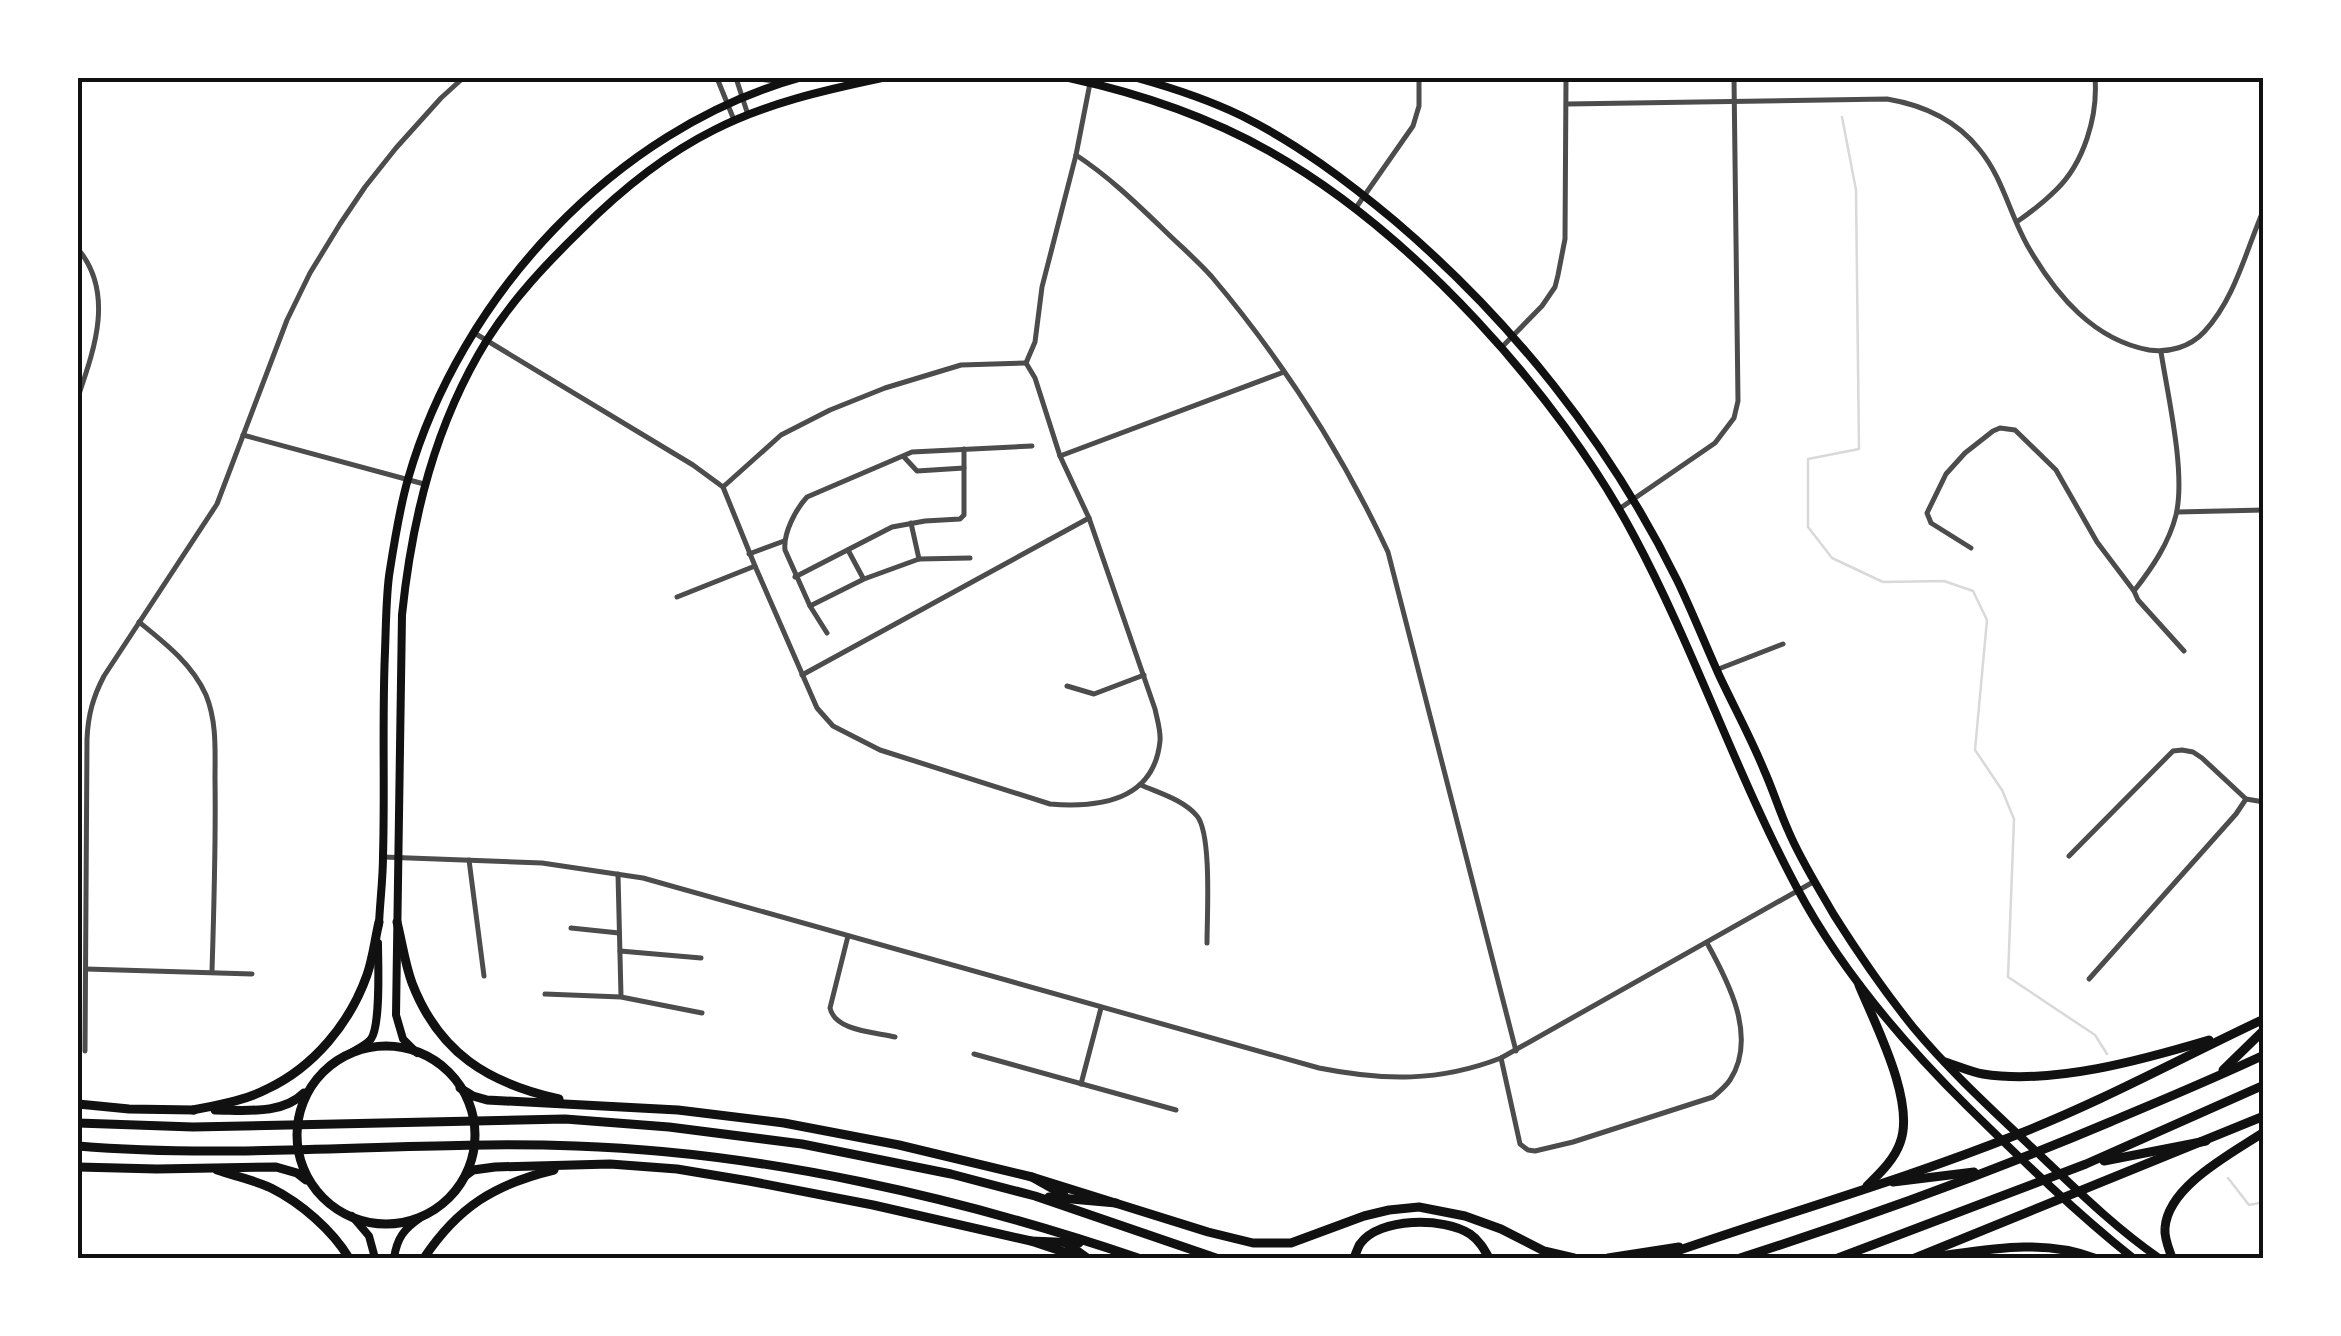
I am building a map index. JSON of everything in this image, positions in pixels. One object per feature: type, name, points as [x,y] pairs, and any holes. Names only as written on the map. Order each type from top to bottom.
[{"type":"highway","points":[[193,1110],[266,1090],[323,1048],[348,1014],[368,973],[378,922]]},
{"type":"highway","points":[[398,922],[411,981],[430,1020],[460,1056],[506,1083],[581,1104]]},
{"type":"highway","points":[[1860,984],[1901,1091],[1904,1117],[1900,1143],[1887,1166],[1863,1190]]},
{"type":"highway","points":[[1657,1258],[1893,1182],[2017,1135],[2264,1020]]},
{"type":"highway","points":[[2215,1078],[2264,1030]]},
{"type":"highway","points":[[1946,1062],[1980,1074],[2036,1076],[2152,1057],[2236,1032]]},
{"type":"highway","points":[[78,1104],[128,1109],[283,1108],[351,1053],[378,1047],[417,1053],[442,1067],[460,1088],[474,1131],[466,1175],[448,1199],[420,1218],[389,1224],[365,1222],[352,1216],[332,1205],[297,1173],[276,1167],[78,1167]]},
{"type":"highway","points":[[1740,1258],[2041,1152],[2264,1054]]},
{"type":"highway","points":[[1838,1258],[2086,1164],[2264,1086]]},
{"type":"highway","points":[[310,1088],[296,1131],[300,1162],[314,1189]]},
{"type":"highway","points":[[460,1088],[487,1100],[678,1110],[784,1123],[899,1145],[1032,1177],[1253,1244],[1291,1243],[1364,1216],[1419,1207],[1465,1216],[1501,1229],[1544,1252],[1574,1258]]},
{"type":"highway","points":[[1916,1258],[2264,1116]]},
{"type":"highway","points":[[78,1123],[193,1127],[565,1119],[670,1127],[802,1144],[935,1170],[1035,1196],[1216,1258]]},
{"type":"highway","points":[[2172,1258],[2164,1229],[2169,1209],[2181,1192],[2264,1132]]},
{"type":"highway","points":[[2086,1164],[2206,1141]]},
{"type":"highway","points":[[78,1146],[227,1150],[524,1145],[659,1150],[753,1163],[906,1194],[1043,1228],[1138,1258]]},
{"type":"highway","points":[[466,1175],[495,1167],[610,1164],[676,1170],[749,1181],[1031,1240],[1092,1244]]},
{"type":"highway","points":[[424,1258],[456,1218],[492,1191],[515,1180],[554,1170],[610,1164]]},
{"type":"highway","points":[[210,1168],[283,1195],[318,1220],[349,1258]]},
{"type":"highway","points":[[1893,1182],[1991,1170]]},
{"type":"highway","points":[[1032,1177],[1100,1218]]},
{"type":"highway","points":[[1035,1196],[1116,1203]]},
{"type":"highway","points":[[1354,1258],[1360,1242],[1374,1232],[1412,1223],[1456,1228],[1472,1235],[1489,1258]]},
{"type":"highway","points":[[1043,1228],[1084,1258]]},
{"type":"highway","points":[[1031,1240],[1084,1258]]},
{"type":"highway","points":[[1608,1258],[1697,1244]]},
{"type":"highway","points":[[1916,1258],[2018,1246],[2049,1247],[2094,1258]]},
{"type":"main road","points":[[763,78],[796,78]]},
{"type":"main road","points":[[351,1053],[371,1039],[376,1025],[389,578],[408,480],[440,396],[473,332],[504,288],[535,250],[582,204],[650,149],[728,104],[796,78]]},
{"type":"main road","points":[[417,1053],[402,1039],[396,1015],[402,615],[407,567],[424,484],[447,420],[487,340],[530,283],[616,196],[658,163],[734,120],[826,89],[882,78]]},
{"type":"main road","points":[[1069,78],[1090,80],[1151,100],[1235,133],[1301,170],[1354,209],[1438,281],[1500,348],[1562,424],[1618,509],[1659,584],[1798,890],[1860,984],[1908,1046],[1992,1132],[2045,1184],[2133,1258]]},
{"type":"main road","points":[[1137,78],[1212,102],[1310,155],[1365,196],[1448,268],[1513,337],[1572,408],[1634,500],[1709,648],[1788,830],[1855,948],[1915,1029],[1946,1062],[2008,1125],[2140,1246],[2159,1258]]},
{"type":"main road","points":[[352,1216],[370,1236],[375,1258]]},
{"type":"main road","points":[[394,1258],[399,1238],[420,1218]]},
{"type":"street","points":[[85,1051],[87,739],[92,702],[104,676],[217,504],[286,320],[310,273],[340,224],[396,148],[463,78]]},
{"type":"street","points":[[717,78],[734,120]]},
{"type":"street","points":[[736,78],[748,115]]},
{"type":"street","points":[[1354,209],[1413,126],[1419,106],[1419,78]]},
{"type":"street","points":[[1500,348],[1548,298],[1558,275],[1565,239],[1566,78]]},
{"type":"street","points":[[1618,509],[1715,443],[1734,418],[1738,402],[1734,78]]},
{"type":"street","points":[[2016,222],[2059,188],[2071,170],[2093,118],[2095,78]]},
{"type":"street","points":[[1026,363],[1035,342],[1042,287],[1076,155],[1090,80]]},
{"type":"street","points":[[1567,104],[1887,99],[1918,107],[1954,124],[1980,150],[1996,174],[2037,260],[2078,314],[2119,342],[2161,352],[2198,338],[2226,303],[2264,209]]},
{"type":"street","points":[[1076,155],[1116,184],[1212,277],[1318,421],[1388,552],[1516,1051]]},
{"type":"street","points":[[78,249],[92,273],[100,313],[78,397]]},
{"type":"street","points":[[473,332],[723,487],[817,708],[833,726],[880,750],[1050,804],[1106,802],[1126,796],[1141,785],[1156,761],[1161,738],[1156,709],[1089,518],[1060,456],[1035,378],[1026,363]]},
{"type":"street","points":[[2134,591],[2150,570],[2177,512],[2179,476],[2161,352]]},
{"type":"street","points":[[723,487],[781,434],[830,410],[961,364],[1026,363]]},
{"type":"street","points":[[1060,456],[1284,372]]},
{"type":"street","points":[[1971,548],[1930,523],[1927,513],[1946,474],[1966,453],[1993,431],[2015,430],[2056,470],[2097,542],[2138,600],[2184,650]]},
{"type":"street","points":[[243,435],[424,484]]},
{"type":"street","points":[[826,633],[785,550],[784,541],[807,496],[912,452],[1032,446]]},
{"type":"street","points":[[795,577],[892,528],[960,519],[964,515],[964,449]]},
{"type":"street","points":[[904,456],[917,471],[964,468]]},
{"type":"street","points":[[2177,512],[2264,510]]},
{"type":"street","points":[[802,675],[1089,518]]},
{"type":"street","points":[[911,523],[919,559]]},
{"type":"street","points":[[750,554],[784,541]]},
{"type":"street","points":[[848,550],[864,579]]},
{"type":"street","points":[[810,606],[864,579],[919,559],[970,558]]},
{"type":"street","points":[[677,597],[754,566]]},
{"type":"street","points":[[139,622],[190,669],[207,697],[212,717],[216,806],[212,971]]},
{"type":"street","points":[[1716,670],[1783,644]]},
{"type":"street","points":[[1067,686],[1094,694],[1144,675]]},
{"type":"street","points":[[2069,856],[2172,751],[2182,750],[2202,758],[2246,799],[2262,800]]},
{"type":"street","points":[[1141,785],[1184,804],[1200,818],[1206,841],[1207,943]]},
{"type":"street","points":[[2088,979],[2246,799]]},
{"type":"street","points":[[78,824],[86,824]]},
{"type":"street","points":[[383,857],[542,863],[643,878],[1101,1008],[1352,1075],[1380,1078],[1442,1075],[1502,1058],[1815,881]]},
{"type":"street","points":[[469,859],[484,976]]},
{"type":"street","points":[[618,874],[620,997]]},
{"type":"street","points":[[571,928],[619,933]]},
{"type":"street","points":[[848,936],[831,1015],[845,1025],[894,1037]]},
{"type":"street","points":[[1502,1058],[1520,1144],[1528,1150],[1572,1142],[1713,1097],[1730,1080],[1736,1067],[1741,1032],[1738,1010],[1707,943]]},
{"type":"street","points":[[620,951],[701,958]]},
{"type":"street","points":[[86,969],[252,974]]},
{"type":"street","points":[[545,994],[620,997],[702,1013]]},
{"type":"street","points":[[1081,1084],[1101,1008]]},
{"type":"street","points":[[974,1054],[1176,1110]]},
{"type":"waterway","points":[[1842,117],[1856,190],[1859,449],[1808,459],[1808,527],[1832,558],[1883,582],[1944,581],[1973,591],[1987,620],[1975,750],[2002,790],[2014,819],[2008,977],[2095,1035],[2107,1054]]},
{"type":"waterway","points":[[2228,1178],[2249,1205],[2264,1202]]}]
